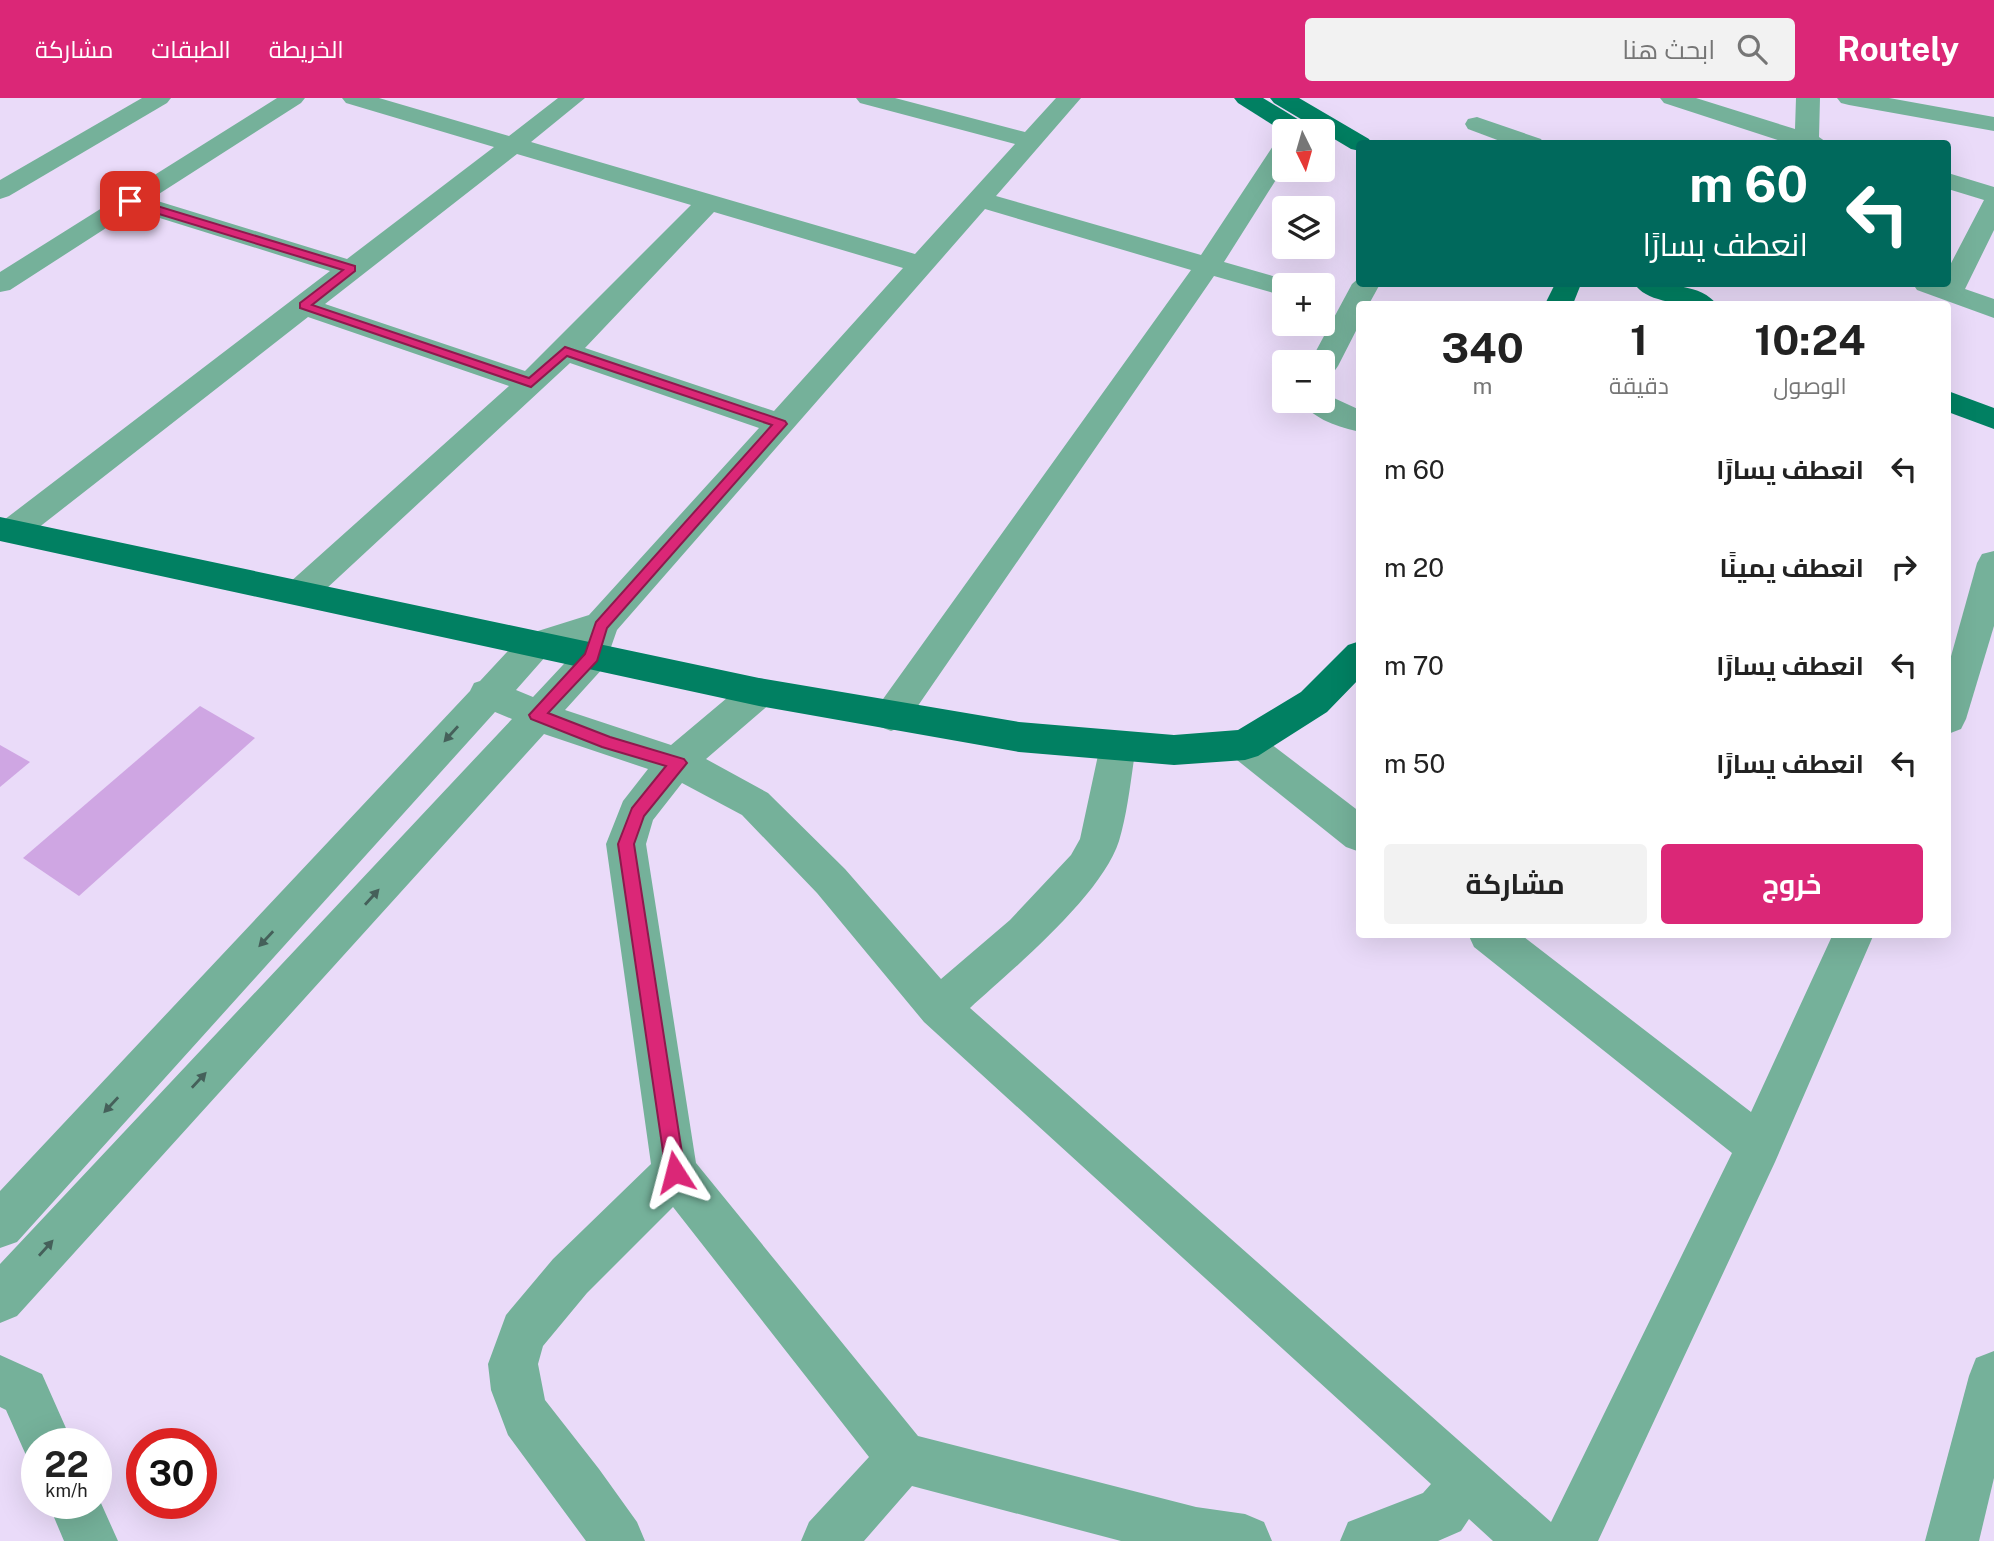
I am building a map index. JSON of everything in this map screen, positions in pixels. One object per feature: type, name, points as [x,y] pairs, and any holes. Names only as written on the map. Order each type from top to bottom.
[{"type":"main road","points":[[1246,98],[1278,119]]},
{"type":"main road","points":[[1282,98],[1292,119]]},
{"type":"main road","points":[[1335,139],[1356,143]]},
{"type":"main road","points":[[1335,152],[1356,166]]},
{"type":"main road","points":[[1656,287],[1694,301]]},
{"type":"main road","points":[[1951,402],[1994,419]]},
{"type":"main road","points":[[6,530],[301,592],[534,646]]},
{"type":"main road","points":[[596,641],[759,692],[1019,737],[1174,750],[1245,745],[1314,702],[1356,659]]},
{"type":"street","points":[[0,191],[159,98]]},
{"type":"street","points":[[0,284],[293,98]]},
{"type":"street","points":[[354,98],[919,264]]},
{"type":"street","points":[[6,530],[304,306],[573,98]]},
{"type":"street","points":[[868,98],[1031,141]]},
{"type":"street","points":[[0,1299],[154,1129],[342,930],[536,715],[780,424],[919,264],[981,200],[1069,98]]},
{"type":"street","points":[[1672,98],[1806,140]]},
{"type":"street","points":[[1808,98],[1812,140]]},
{"type":"street","points":[[1849,98],[1994,124]]},
{"type":"street","points":[[1465,140],[1484,115],[1525,140]]},
{"type":"street","points":[[891,716],[1207,267],[1272,169]]},
{"type":"street","points":[[1951,182],[1994,195]]},
{"type":"street","points":[[981,200],[1272,285]]},
{"type":"street","points":[[130,201],[351,269]]},
{"type":"street","points":[[301,592],[565,351],[709,202]]},
{"type":"street","points":[[1951,267],[1994,204]]},
{"type":"street","points":[[1937,288],[1994,309]]},
{"type":"street","points":[[1329,350],[1350,297]]},
{"type":"street","points":[[304,306],[531,383]]},
{"type":"street","points":[[565,351],[780,424]]},
{"type":"street","points":[[1335,412],[1356,420]]},
{"type":"street","points":[[1951,713],[1969,674],[1994,564]]},
{"type":"street","points":[[0,1225],[298,904],[487,693],[534,646],[596,641]]},
{"type":"street","points":[[759,692],[679,763],[654,789],[637,813],[626,844],[675,1172],[904,1458],[1195,1534],[1245,1541]]},
{"type":"street","points":[[487,693],[607,743],[679,763],[755,804],[831,881],[939,1008],[1533,1541]]},
{"type":"street","points":[[1245,745],[1356,832]]},
{"type":"street","points":[[939,1008],[1024,933],[1085,867],[1099,842],[1118,746]]},
{"type":"street","points":[[298,904],[342,930]]},
{"type":"street","points":[[1493,938],[1759,1146]]},
{"type":"street","points":[[1570,1541],[1759,1146],[1852,938]]},
{"type":"street","points":[[618,1541],[581,1487],[526,1417],[516,1390],[513,1364],[523,1332],[570,1276],[675,1172]]},
{"type":"street","points":[[1952,1541],[1994,1376]]},
{"type":"street","points":[[0,1380],[24,1392],[40,1428]]},
{"type":"street","points":[[828,1541],[904,1458]]},
{"type":"street","points":[[1367,1541],[1388,1536],[1442,1511],[1465,1480]]},
{"type":"street","points":[[81,1519],[91,1541]]},
{"type":"building","points":[[200,706],[255,738],[79,896],[23,858]]},
{"type":"building","points":[[0,745],[30,762],[0,787]]},
{"type":"route","points":[[130,201],[351,269],[304,306],[531,383],[565,351],[780,424],[601,625],[592,657],[536,715],[607,743],[679,763],[654,789],[637,813],[626,844],[675,1172]]}]
